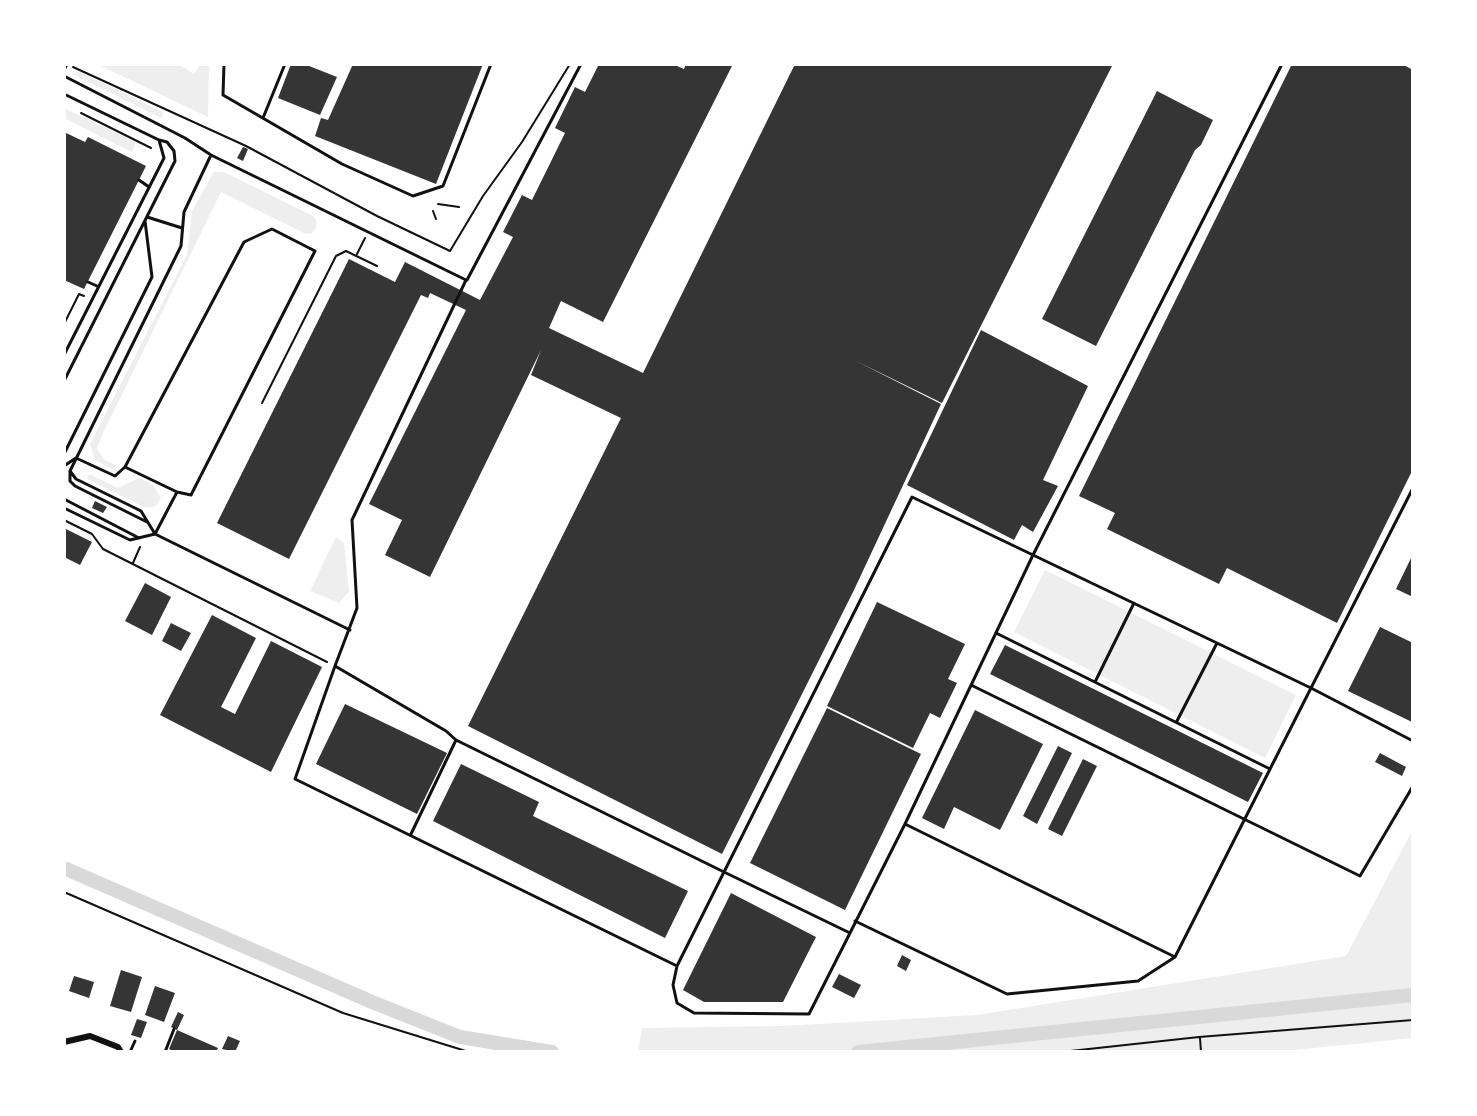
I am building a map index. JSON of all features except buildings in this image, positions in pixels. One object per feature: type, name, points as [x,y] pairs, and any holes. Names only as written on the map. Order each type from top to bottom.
[{"type":"street","points":[[64,1042],[90,1036],[118,1047],[121,1052]]},
{"type":"lane","points":[[64,70],[67,64]]},
{"type":"lane","points":[[224,64],[223,95],[342,164],[413,196],[443,186],[491,64]]},
{"type":"lane","points":[[263,118],[285,64]]},
{"type":"lane","points":[[581,64],[466,280],[352,520],[358,597],[350,630],[295,779],[677,966]]},
{"type":"lane","points":[[1282,64],[1033,555],[905,824],[809,1014],[694,1013],[677,1003],[673,985],[677,966],[912,497],[1033,555],[1134,603],[1311,688],[1413,741]]},
{"type":"lane","points":[[64,76],[185,138],[211,155],[466,280]]},
{"type":"lane","points":[[64,94],[167,142],[174,151],[175,161],[64,381]]},
{"type":"lane","points":[[64,355],[164,158],[159,140]]},
{"type":"lane","points":[[211,155],[184,212],[181,246],[70,471],[76,479],[141,511],[155,534],[350,630]]},
{"type":"lane","points":[[139,180],[149,187]]},
{"type":"lane","points":[[146,219],[182,228]]},
{"type":"lane","points":[[64,454],[152,277],[146,219]]},
{"type":"lane","points":[[76,458],[115,476],[125,467],[244,242],[272,229],[315,251],[191,495],[177,492],[125,467]]},
{"type":"lane","points":[[88,282],[97,286]]},
{"type":"lane","points":[[64,466],[76,458]]},
{"type":"lane","points":[[855,921],[1007,994],[1138,981],[1175,957],[1413,488]]},
{"type":"lane","points":[[64,508],[130,540],[155,534],[177,492]]},
{"type":"lane","points":[[64,499],[139,538]]},
{"type":"lane","points":[[1095,682],[1134,603]]},
{"type":"lane","points":[[996,633],[1270,769]]},
{"type":"lane","points":[[1177,722],[1217,643]]},
{"type":"lane","points":[[335,666],[446,731],[456,740],[850,933]]},
{"type":"lane","points":[[971,685],[1360,876],[1413,786]]},
{"type":"lane","points":[[411,836],[456,740]]},
{"type":"lane","points":[[905,824],[1175,957]]},
{"type":"lane","points":[[165,1052],[174,1029]]},
{"type":"lane","points":[[130,1052],[135,1041]]},
{"type":"path","points":[[82,113],[151,148]]},
{"type":"path","points":[[438,204],[459,207]]},
{"type":"path","points":[[433,211],[436,219]]},
{"type":"path","points":[[262,403],[336,256],[346,251],[377,266]]},
{"type":"path","points":[[64,324],[79,294],[91,299]]},
{"type":"path","points":[[64,520],[92,534],[103,549],[335,666]]},
{"type":"path","points":[[64,892],[343,1013],[469,1052]]},
{"type":"path","points":[[1061,1052],[1199,1037],[1413,1020]]},
{"type":"path","points":[[1199,1037],[1201,1052]]},
{"type":"shaded area","points":[[178,64],[194,74],[201,64],[209,64],[208,117],[99,65]]},
{"type":"shaded area","points":[[81,72],[164,113],[161,118],[71,73]]},
{"type":"shaded area","points":[[64,108],[136,143],[132,152],[64,118]]},
{"type":"shaded area","points":[[214,172],[224,172],[313,216],[317,222],[316,228],[311,234],[304,233],[221,192],[97,448],[104,460],[116,465],[112,469],[95,460],[90,444],[187,255],[192,211]]},
{"type":"shaded area","points":[[89,474],[118,488],[139,478],[153,485],[161,498],[156,506],[146,508],[87,479]]},
{"type":"shaded area","points":[[336,537],[344,543],[349,591],[339,603],[310,591]]},
{"type":"shaded area","points":[[1045,570],[1296,695],[1265,758],[1014,632]]},
{"type":"shaded area","points":[[1413,829],[1413,1038],[1275,1052],[638,1052],[642,1028],[783,1026],[977,1015],[1346,956]]},
{"type":"waterway","points":[[64,868],[460,1037],[552,1052]]},
{"type":"waterway","points":[[858,1052],[1413,995]]}]
